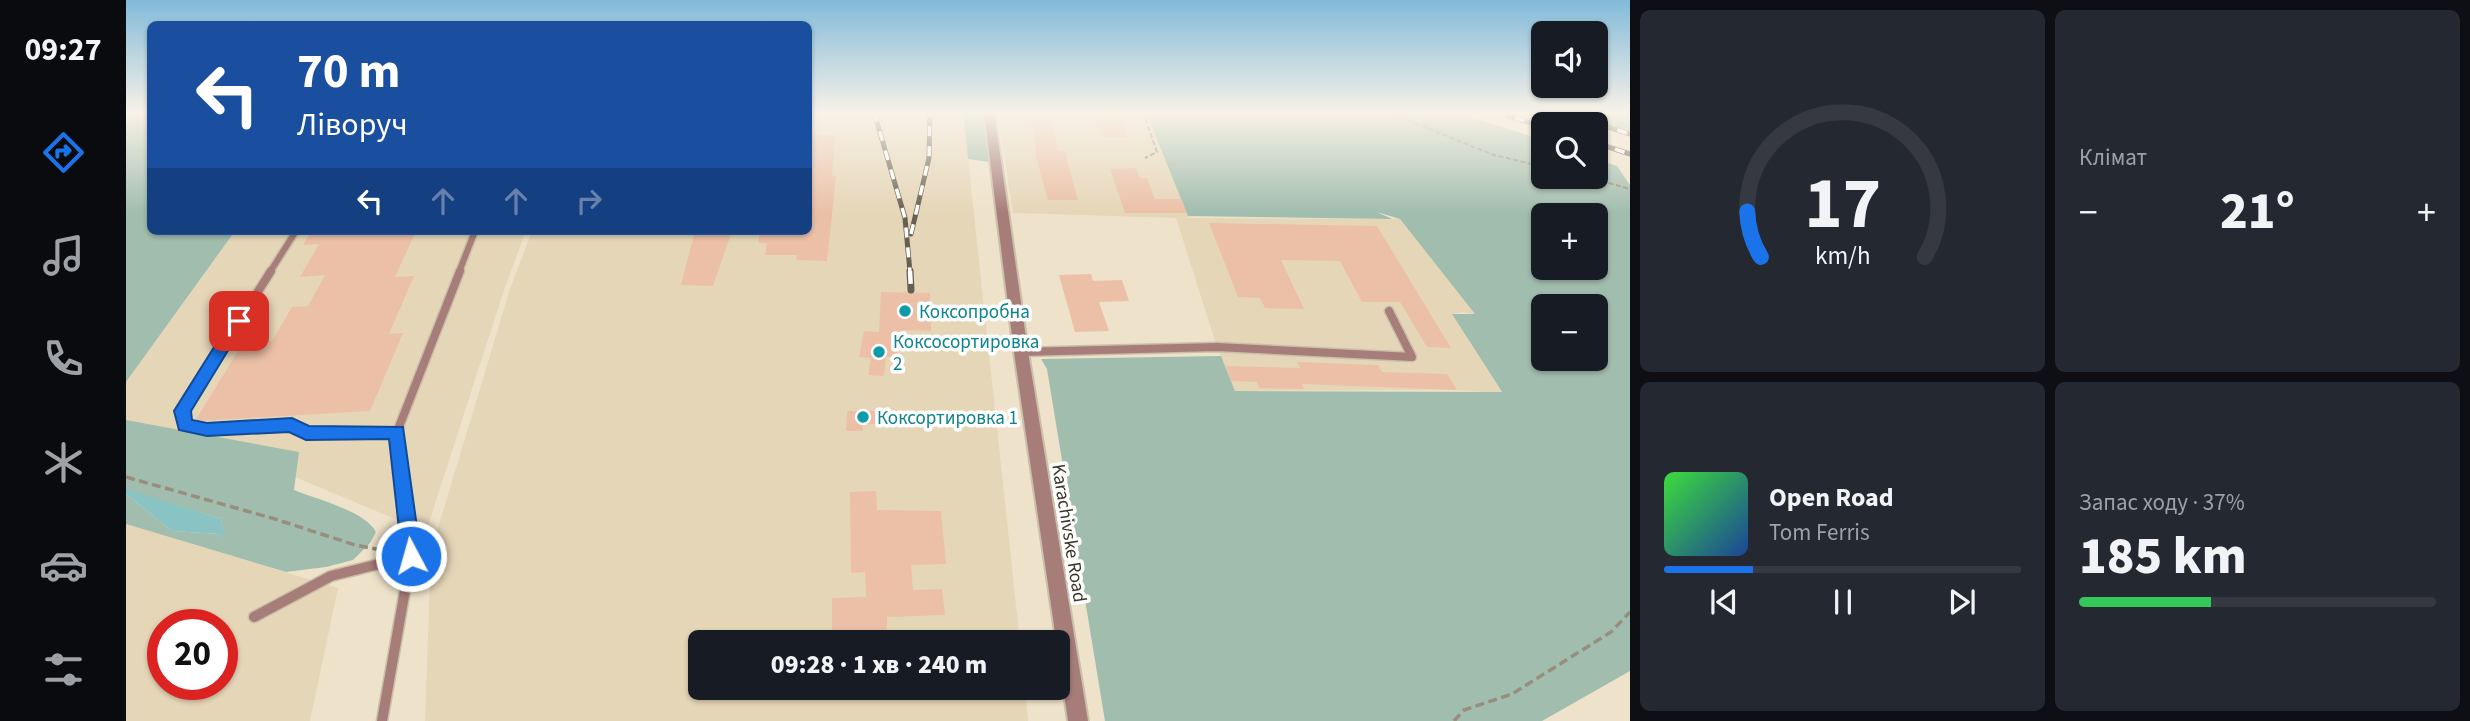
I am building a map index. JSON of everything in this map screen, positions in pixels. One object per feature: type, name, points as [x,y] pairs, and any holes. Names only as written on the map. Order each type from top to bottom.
[{"type":"street","name":"Karachivske Road","points":[[993,146],[1021,352],[1078,721]]},
{"type":"lane","points":[[293,235],[182,411],[185,425],[207,430],[292,425],[306,433],[397,432]]},
{"type":"lane","points":[[382,721],[411,556],[397,432],[473,235]]},
{"type":"lane","points":[[1021,352],[1217,347],[1412,357],[1389,311]]},
{"type":"lane","points":[[254,617],[331,576],[411,556]]},
{"type":"path","points":[[1145,158],[1157,152],[1155,146]]},
{"type":"path","points":[[1471,146],[1494,155],[1531,164]]},
{"type":"path","points":[[1608,182],[1630,188]]},
{"type":"path","points":[[126,477],[275,519],[355,545],[411,556]]},
{"type":"path","points":[[1454,721],[1464,710],[1512,694],[1611,632],[1630,612]]},
{"type":"shaded area","points":[[812,146],[967,146],[1019,630],[688,630],[688,700],[1026,700],[1028,721],[425,721],[431,551],[510,289],[530,235],[812,235]]},
{"type":"shaded area","points":[[1002,146],[1168,146],[1194,216],[1184,218],[1400,219],[1476,315],[1463,312],[1452,314],[1502,393],[1457,390],[1235,391],[1217,347],[1176,218],[1013,213]]},
{"type":"shaded area","points":[[232,235],[525,235],[504,290],[426,532],[214,443],[126,420],[126,382]]},
{"type":"shaded area","points":[[126,524],[338,588],[310,721],[126,721]]},
{"type":"green space","points":[[126,146],[147,146],[147,235],[232,235],[126,382]]},
{"type":"green space","points":[[967,146],[989,146],[989,162],[968,159]]},
{"type":"green space","points":[[1160,146],[1531,146],[1531,189],[1608,189],[1608,163],[1617,166],[1630,185],[1630,671],[1542,721],[1105,721],[1047,369],[1041,359],[1221,356],[1235,391],[1502,392],[1452,314],[1475,314],[1400,219],[1377,212],[1392,219],[1188,216]]},
{"type":"green space","points":[[126,420],[299,452],[294,490],[351,512],[362,518],[376,532],[370,543],[353,560],[326,567],[286,572],[126,524],[126,494],[172,531],[218,534],[224,539],[221,519],[126,490]]},
{"type":"water","points":[[126,489],[221,519],[225,540],[218,534],[172,531],[126,494]]},
{"type":"building","points":[[812,146],[834,146],[832,176],[836,176],[827,261],[796,260],[797,255],[765,255],[767,243],[758,243],[759,235],[812,235]]},
{"type":"building","points":[[1035,146],[1057,146],[1059,151],[1065,152],[1078,200],[1048,200]]},
{"type":"building","points":[[1136,168],[1140,178],[1147,178],[1155,199],[1181,199],[1187,213],[1125,213],[1110,169]]},
{"type":"building","points":[[1209,223],[1377,226],[1451,348],[1427,347],[1400,302],[1362,302],[1340,261],[1281,260],[1304,309],[1265,308],[1260,298],[1238,297]]},
{"type":"building","points":[[309,235],[414,235],[395,277],[414,276],[389,334],[403,333],[370,411],[195,421],[243,343],[272,341],[292,307],[308,306],[325,275],[300,277],[319,244],[303,245]]},
{"type":"building","points":[[694,235],[731,235],[713,286],[681,285]]},
{"type":"building","points":[[1091,274],[1093,281],[1122,280],[1129,301],[1099,302],[1109,331],[1075,332],[1059,275]]},
{"type":"building","name":"Коксопробна","points":[[881,292],[930,293],[931,331],[900,330],[897,357],[886,357],[884,376],[868,375],[871,358],[859,357],[864,331],[879,332]]},
{"type":"building","points":[[1297,362],[1378,365],[1382,372],[1447,374],[1457,390],[1302,384],[1304,389],[1259,388],[1257,382],[1231,381],[1226,366],[1300,368]]},
{"type":"building","name":"Коксортировка 1","points":[[847,411],[880,411],[880,424],[863,424],[863,431],[846,431]]},
{"type":"building","points":[[876,491],[877,510],[941,511],[946,564],[911,565],[913,590],[942,589],[945,615],[887,617],[887,630],[832,630],[832,598],[866,597],[865,572],[851,573],[850,492]]},
{"type":"railway","points":[[884,146],[905,218],[910,272]]},
{"type":"railway","points":[[911,234],[929,158],[929,146]]},
{"type":"railway","points":[[1608,147],[1630,154]]},
{"type":"railway","points":[[910,271],[911,290]]},
{"type":"place","name":"Коксопробна","points":[[905,311]]},
{"type":"place","name":"Коксосортировка 2","points":[[879,352]]},
{"type":"place","name":"Коксортировка 1","points":[[863,417]]},
{"type":"route","points":[[239,321],[182,411],[185,425],[207,430],[292,425],[306,433],[397,432],[411,556]]}]
